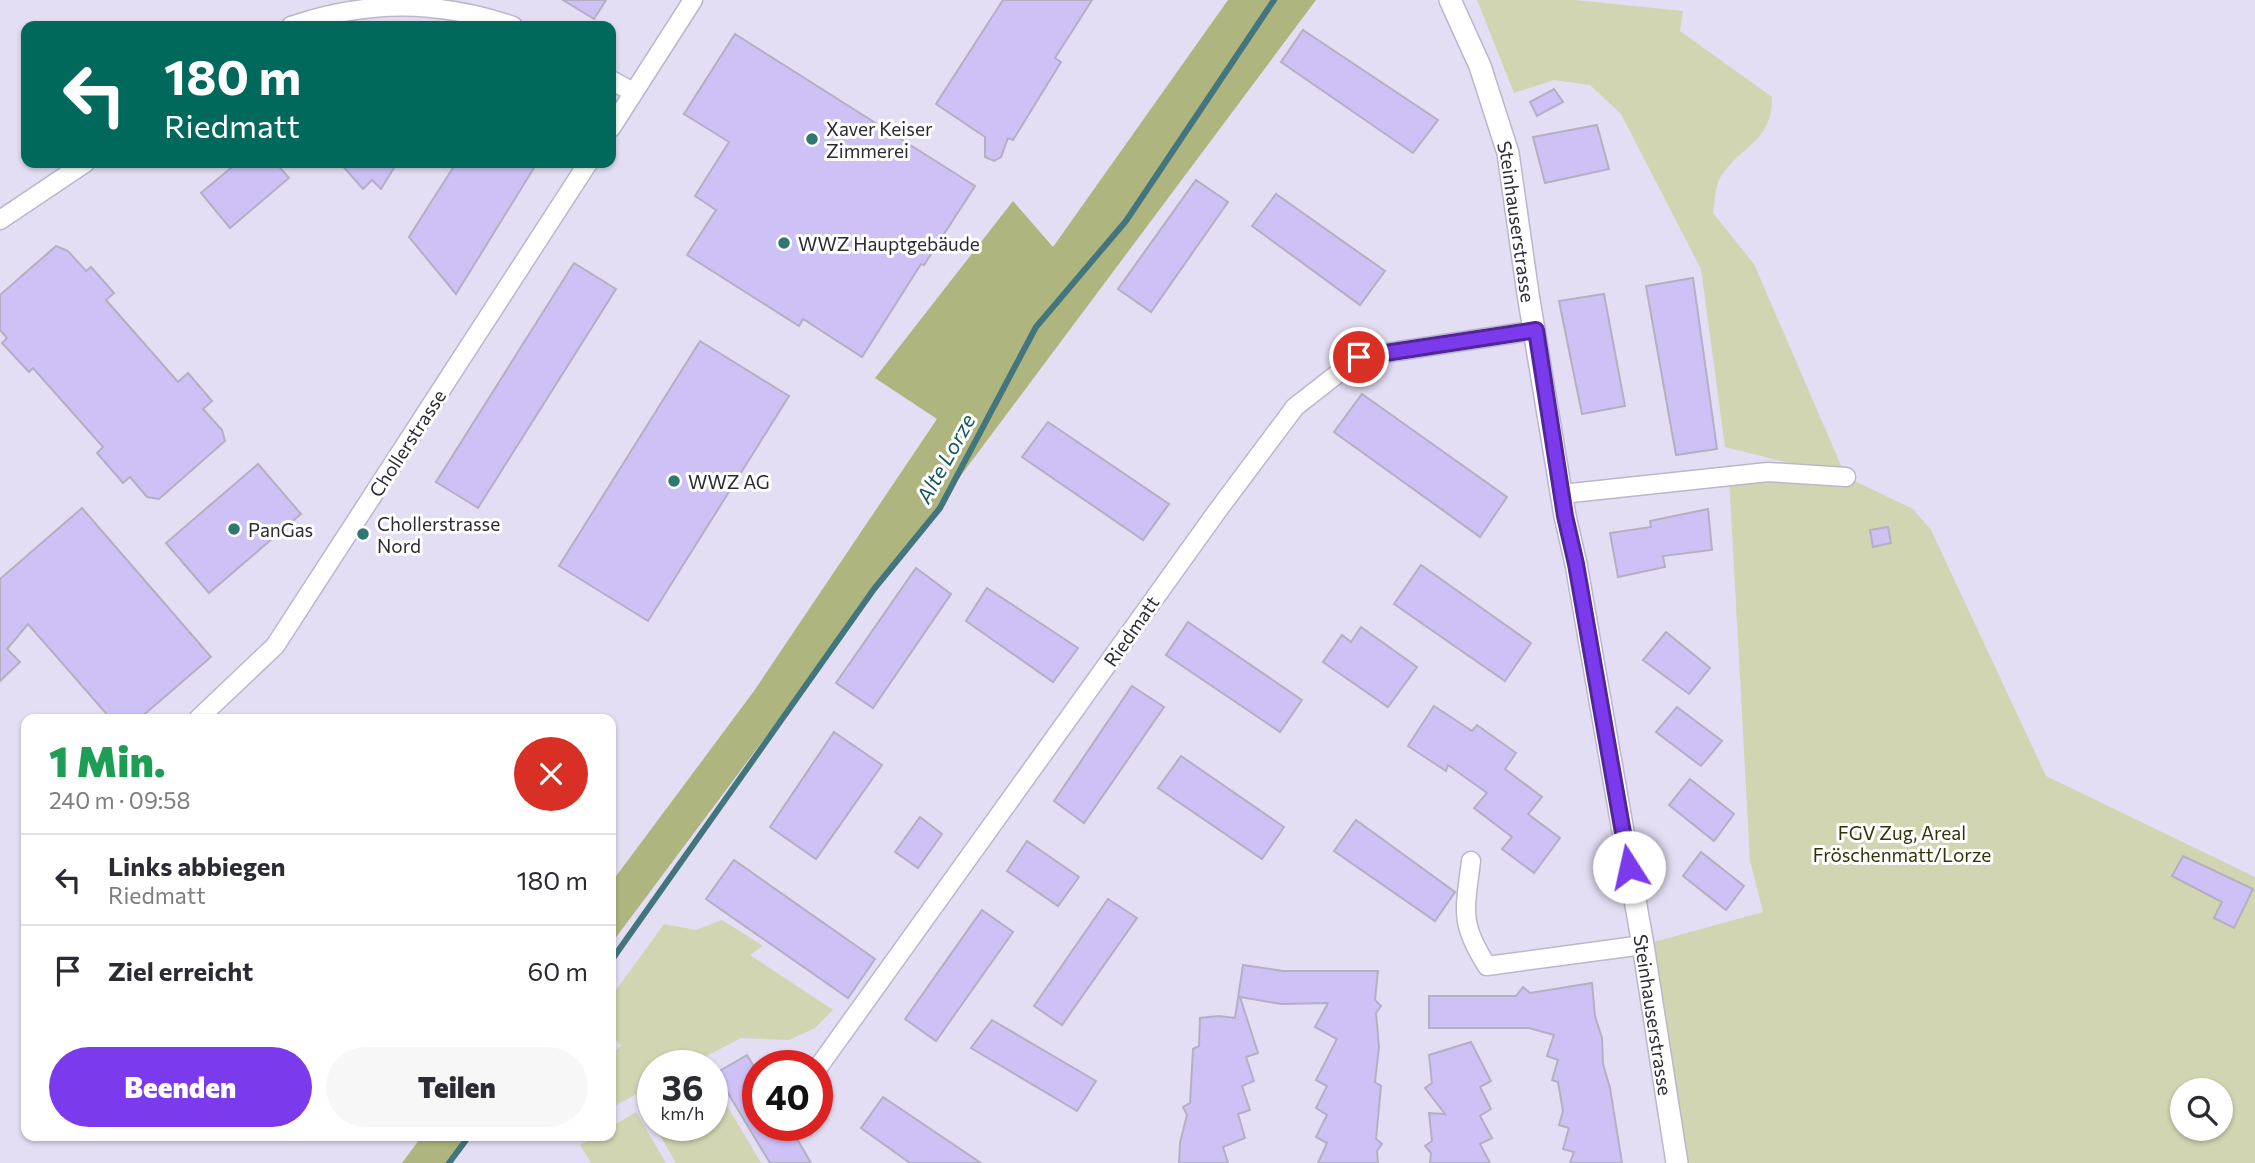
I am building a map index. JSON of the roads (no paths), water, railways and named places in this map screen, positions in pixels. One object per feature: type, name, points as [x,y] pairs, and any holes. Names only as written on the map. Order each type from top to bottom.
[{"type":"street","points":[[616,120],[693,0]]},
{"type":"street","name":"Steinhauserstrasse","points":[[1450,0],[1480,66],[1508,153],[1528,294],[1643,945],[1676,1163]]},
{"type":"street","points":[[297,21],[313,8],[417,2],[456,7],[501,21]]},
{"type":"street","points":[[616,83],[633,93]]},
{"type":"street","points":[[0,220],[78,168]]},
{"type":"street","name":"Chollerstrasse","points":[[213,714],[275,646],[585,168]]},
{"type":"street","name":"Riedmatt","points":[[831,1050],[1196,539],[1295,407],[1359,357],[1536,330]]},
{"type":"street","points":[[1562,494],[1768,472],[1846,477]]},
{"type":"street","points":[[1471,861],[1465,916],[1471,941],[1487,966],[1643,945]]},
{"type":"waterway","name":"Alte Lorze","points":[[616,954],[874,589],[940,508],[1036,327],[1126,221],[1274,0]]},
{"type":"waterway","name":"Alte Lorze","points":[[449,1163],[465,1141]]},
{"type":"place","name":"Xaver Keiser Zimmerei","points":[[812,139]]},
{"type":"place","name":"WWZ Hauptgebäude","points":[[784,243]]},
{"type":"place","name":"WWZ AG","points":[[674,481]]},
{"type":"place","name":"PanGas","points":[[234,529]]},
{"type":"place","name":"Chollerstrasse Nord","points":[[363,534]]},
{"type":"park label","name":"FGV Zug, Areal Fröschenmatt/Lorze","points":[[1902,843]]}]
